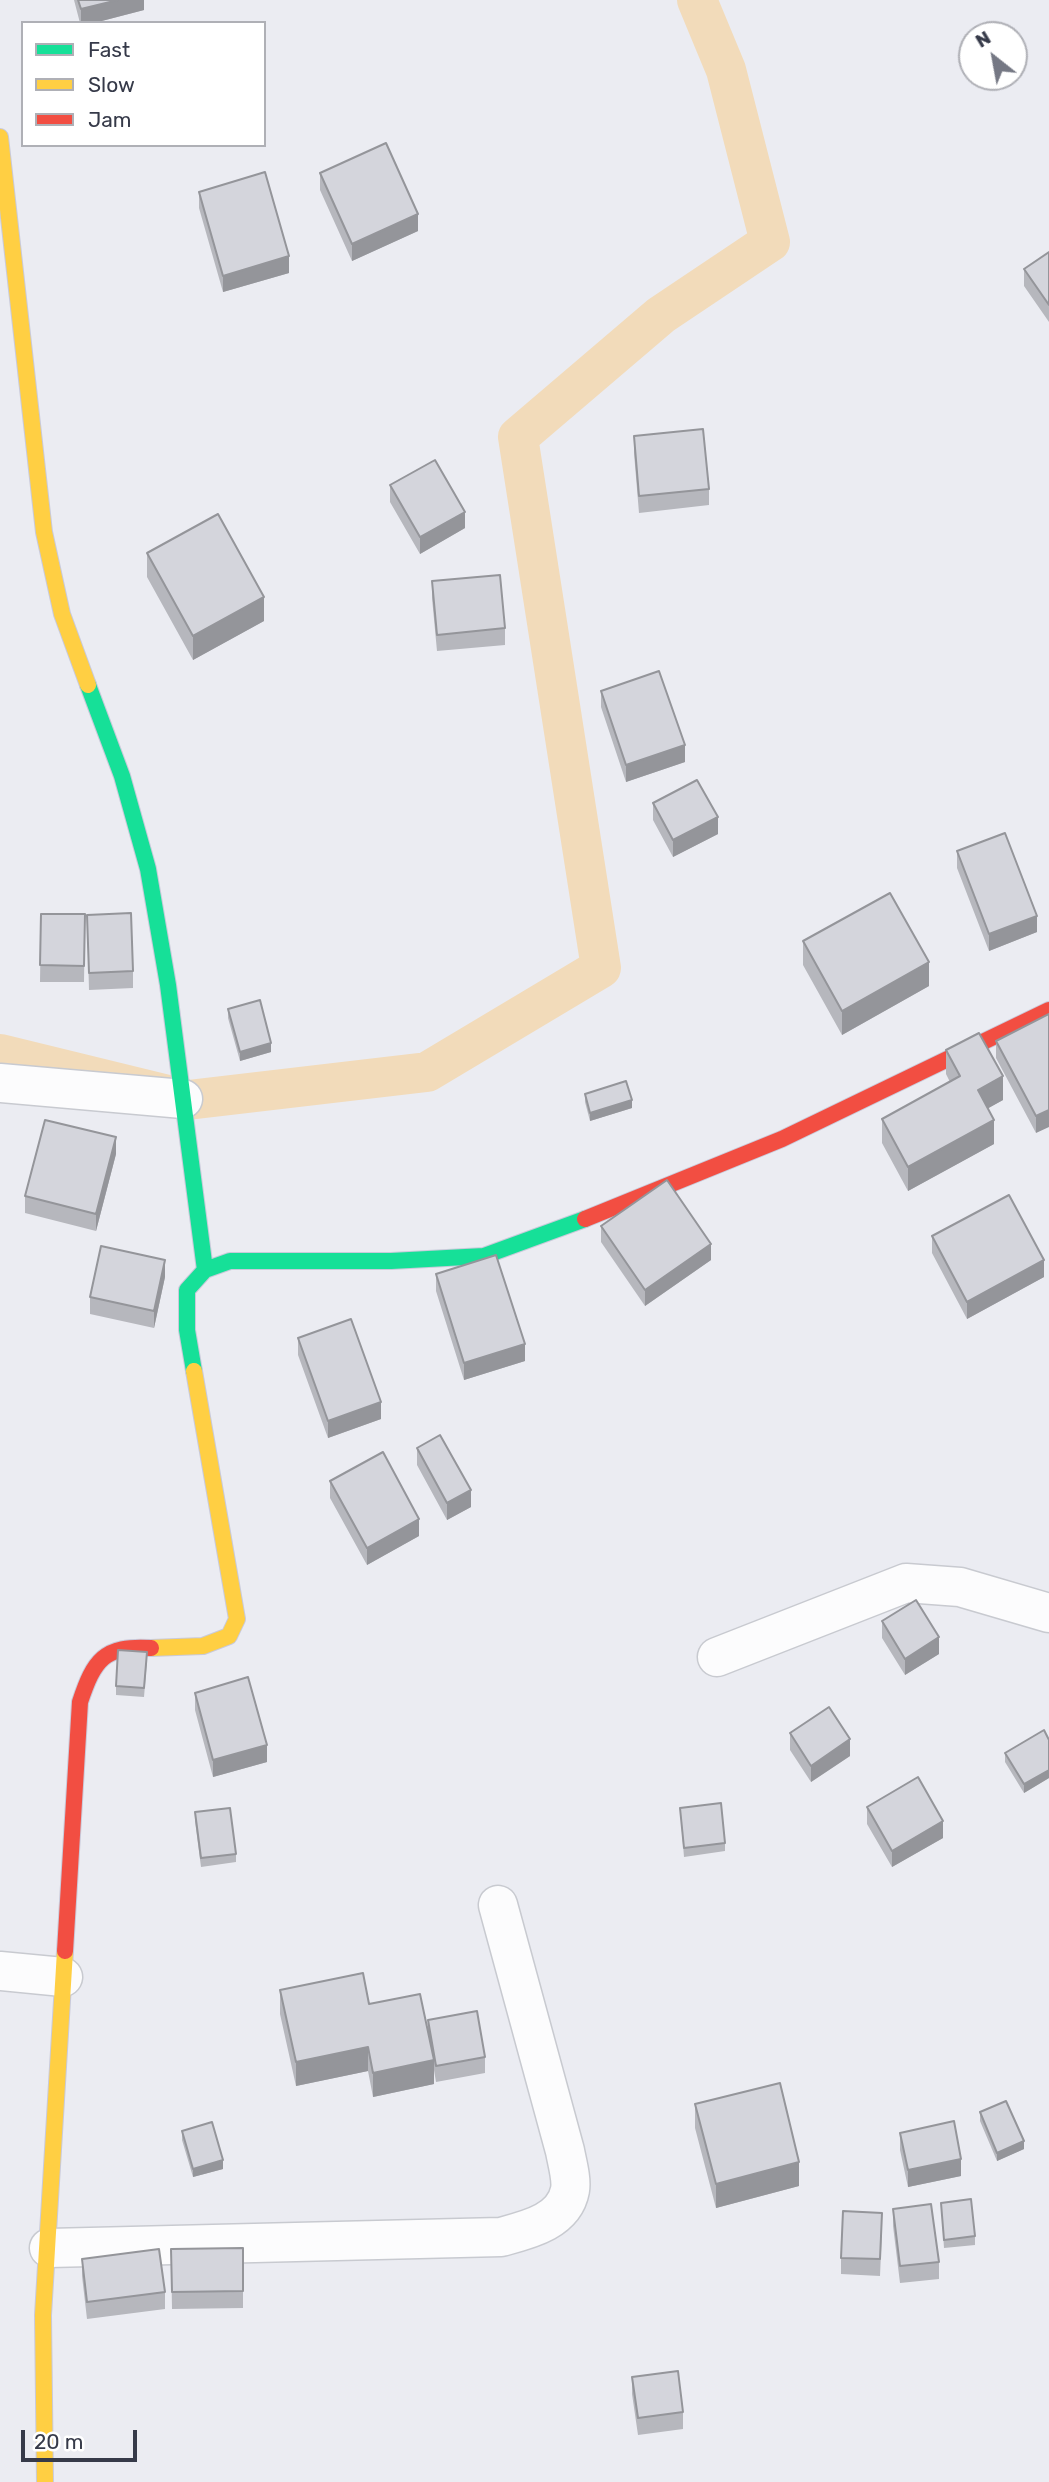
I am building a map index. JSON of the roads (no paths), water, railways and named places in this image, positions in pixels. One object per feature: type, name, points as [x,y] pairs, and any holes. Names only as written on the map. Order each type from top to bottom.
[{"type":"street","points":[[0,137],[44,532],[62,614],[121,776],[148,869],[168,985],[205,1270]]},
{"type":"street","points":[[45,2482],[43,2315],[80,1702],[85,1682],[95,1662],[117,1647],[202,1646],[229,1636],[237,1619],[187,1330],[187,1290],[205,1270],[230,1261],[391,1261],[484,1256],[621,1206],[782,1139],[1049,1010]]},
{"type":"street","points":[[0,1083],[183,1099]]},
{"type":"street","points":[[717,1657],[906,1583],[960,1587],[1049,1613]]},
{"type":"street","points":[[49,2248],[501,2237],[537,2227],[561,2209],[570,2189],[565,2151],[498,1905]]},
{"type":"street","points":[[0,1971],[63,1977]]},
{"type":"waterway","points":[[0,1054],[188,1100],[427,1072],[601,968],[518,437],[661,315],[770,242],[726,70],[697,0]]}]
